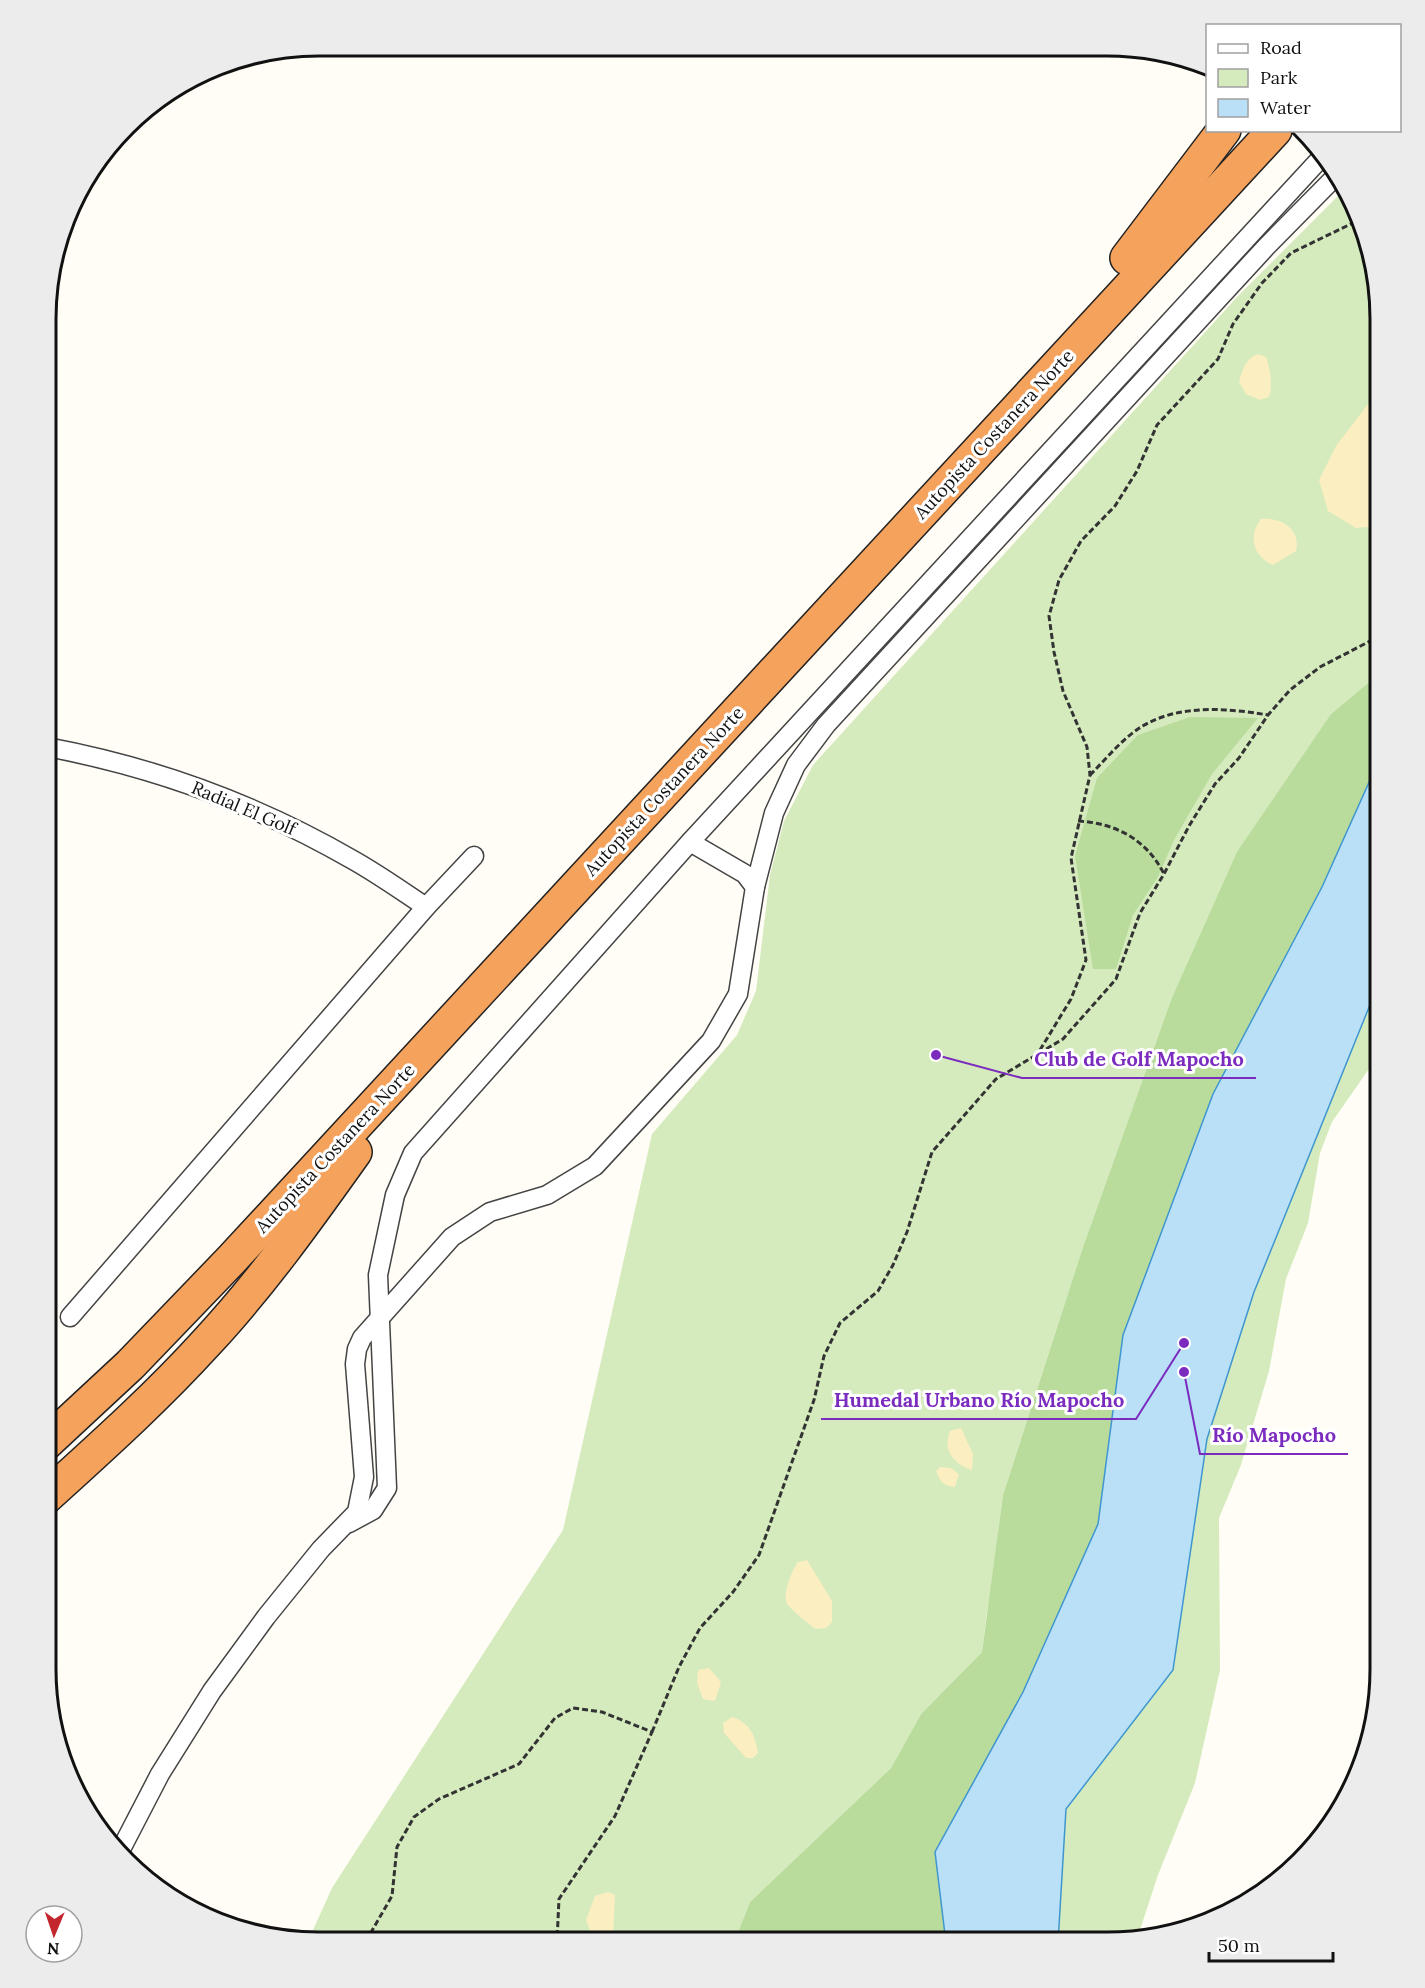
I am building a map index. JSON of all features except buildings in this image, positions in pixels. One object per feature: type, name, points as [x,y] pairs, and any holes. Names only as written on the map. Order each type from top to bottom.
[{"type":"highway","points":[[1127,258],[1222,132]]},
{"type":"highway","name":"Autopista Costanera Norte","points":[[56,1405],[132,1332],[216,1245],[1243,132]]},
{"type":"highway","name":"Autopista Costanera Norte","points":[[56,1433],[183,1312],[1273,132]]},
{"type":"highway","points":[[1220,189],[1293,132]]},
{"type":"highway","points":[[56,1488],[207,1343],[264,1276],[376,1122],[416,1061]]},
{"type":"street","points":[[347,1524],[373,1510],[384,1495],[388,1481],[378,1275],[383,1242],[395,1195],[413,1153],[690,842],[1318,162]]},
{"type":"street","points":[[123,1845],[160,1774],[212,1691],[266,1617],[321,1549],[357,1512],[364,1478],[356,1356],[362,1338],[452,1237],[490,1212],[547,1195],[595,1166],[697,1058],[717,1032],[738,994],[754,887],[766,838],[783,789],[826,725],[1266,247],[1331,181]]},
{"type":"street","name":"Radial El Golf","points":[[56,749],[140,769],[229,800],[334,849],[426,906]]},
{"type":"street","points":[[690,842],[745,874],[754,887]]},
{"type":"street","points":[[70,1317],[426,906],[474,856]]},
{"type":"path","points":[[1039,1051],[1071,999],[1086,960],[1071,858],[1090,775],[1087,747],[1063,691],[1054,652],[1049,616],[1059,580],[1081,541],[1115,506],[1137,471],[1157,425],[1218,359],[1233,324],[1262,283],[1291,253],[1351,224]]},
{"type":"path","points":[[557,1932],[559,1899],[615,1816],[679,1667],[700,1628],[733,1592],[759,1555],[814,1400],[824,1356],[840,1323],[878,1291],[893,1265],[907,1232],[932,1152],[996,1079],[1039,1051],[1063,1039],[1116,979],[1140,913],[1215,784],[1239,758],[1268,715],[1290,690],[1320,667],[1370,641]]},
{"type":"path","points":[[1090,775],[1141,727],[1171,716],[1212,709],[1268,715]]},
{"type":"path","points":[[1078,821],[1102,822],[1125,833],[1154,855],[1164,874]]},
{"type":"path","points":[[371,1932],[392,1896],[398,1847],[414,1817],[439,1799],[519,1764],[555,1718],[573,1708],[602,1712],[652,1732]]},
{"type":"green space","points":[[1339,195],[1361,250],[1369,301],[1370,681],[1331,714],[1171,1000],[1083,1247],[1003,1495],[998,1533],[1163,1203],[1370,744],[1370,1067],[1332,1122],[1320,1153],[1308,1223],[1286,1279],[1269,1371],[1241,1465],[1219,1518],[1220,1670],[1195,1783],[1158,1875],[1140,1930],[868,1932],[985,1651],[988,1604],[982,1652],[921,1714],[891,1768],[750,1902],[738,1932],[312,1932],[332,1888],[563,1530],[652,1134],[737,1035],[756,991],[770,875],[784,821],[813,765],[1237,297]]},
{"type":"green space","points":[[1370,681],[1370,780],[1322,887],[1213,1094],[1123,1335],[1098,1524],[1023,1692],[935,1852],[945,1932],[738,1932],[750,1902],[891,1768],[921,1714],[982,1652],[1003,1495],[1083,1247],[1171,1000],[1237,852],[1331,714]]},
{"type":"green space","points":[[1190,717],[1258,718],[1212,774],[1174,840],[1158,877],[1133,915],[1116,969],[1093,969],[1075,856],[1097,778],[1138,735]]},
{"type":"sand","points":[[1258,354],[1266,357],[1271,382],[1269,397],[1260,400],[1246,394],[1239,382],[1247,362]]},
{"type":"sand","points":[[1370,401],[1370,527],[1356,528],[1328,511],[1319,480],[1336,446]]},
{"type":"sand","points":[[1261,519],[1276,520],[1288,526],[1297,543],[1296,551],[1273,565],[1261,557],[1255,546],[1254,533]]},
{"type":"sand","points":[[961,1428],[973,1454],[972,1470],[955,1460],[949,1451],[950,1431]]},
{"type":"sand","points":[[940,1467],[951,1468],[959,1474],[955,1487],[948,1486],[941,1481],[936,1471]]},
{"type":"sand","points":[[807,1560],[832,1601],[832,1622],[826,1628],[816,1629],[787,1604],[788,1582],[793,1571],[798,1562]]},
{"type":"sand","points":[[709,1668],[721,1682],[715,1701],[703,1699],[697,1683],[698,1670]]},
{"type":"sand","points":[[732,1717],[747,1726],[753,1735],[758,1753],[753,1758],[746,1758],[724,1733],[723,1723]]},
{"type":"sand","points":[[608,1892],[615,1895],[613,1932],[591,1932],[586,1920],[595,1896]]},
{"type":"water","points":[[1370,780],[1370,1005],[1254,1292],[1207,1439],[1173,1670],[1066,1809],[1059,1932],[945,1932],[935,1852],[1023,1692],[1098,1524],[1123,1335],[1213,1094],[1322,887]]},
{"type":"place","name":"Club de Golf Mapocho","points":[[936,1055]]},
{"type":"place","name":"Humedal Urbano Río Mapocho","points":[[1184,1343]]},
{"type":"place","name":"Río Mapocho","points":[[1184,1372]]}]
